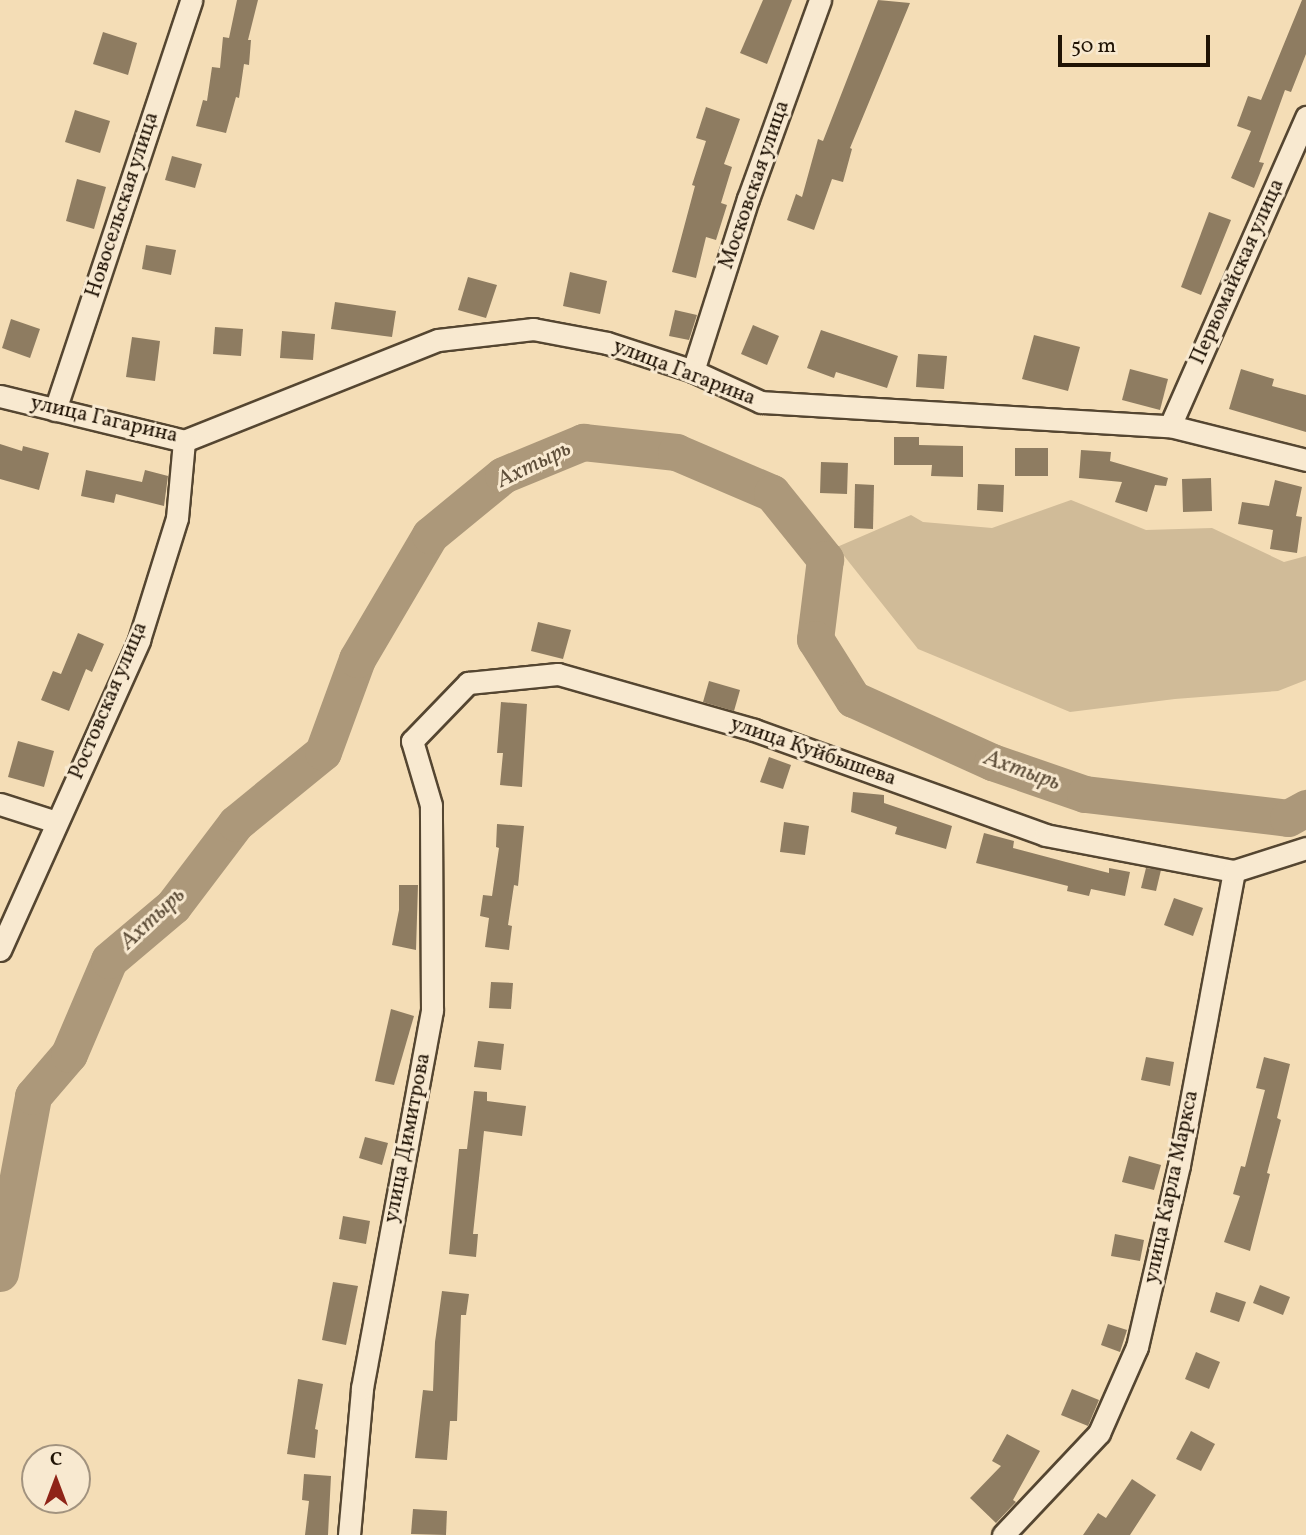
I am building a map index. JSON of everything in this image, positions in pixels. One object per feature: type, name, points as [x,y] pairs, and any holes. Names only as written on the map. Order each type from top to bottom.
[{"type":"street","name":"Новосельская улица","points":[[55,410],[191,0]]},
{"type":"street","name":"Московская улица","points":[[693,371],[748,199],[820,0]]},
{"type":"street","name":"Первомайская улица","points":[[1170,426],[1306,117]]},
{"type":"street","name":"улица Гагарина","points":[[0,396],[184,441],[438,340],[533,328],[607,343],[693,371],[761,402],[1170,426],[1306,460]]},
{"type":"street","name":"Ростовская улица","points":[[0,950],[139,640],[177,518],[184,441]]},
{"type":"street","name":"улица Куйбышева","points":[[412,741],[468,683],[558,674],[754,730],[1045,835],[1234,871]]},
{"type":"street","name":"улица Димитрова","points":[[349,1535],[362,1388],[432,1010],[431,805],[412,741]]},
{"type":"street","points":[[0,804],[56,822]]},
{"type":"street","points":[[1234,871],[1306,848]]},
{"type":"street","name":"улица Карла Маркса","points":[[1003,1535],[1099,1433],[1137,1347],[1179,1165],[1234,871]]},
{"type":"shaded area","points":[[1071,500],[1146,530],[1212,528],[1284,562],[1306,556],[1306,680],[1278,691],[1175,699],[1070,712],[918,649],[837,547],[911,515],[923,522],[992,528]]},
{"type":"building","points":[[237,0],[258,0],[248,40],[251,40],[249,65],[244,64],[239,98],[236,97],[226,133],[196,126],[203,100],[207,101],[212,67],[220,68],[223,37],[229,38]]},
{"type":"building","points":[[763,0],[792,0],[767,64],[740,53]]},
{"type":"building","points":[[878,0],[910,3],[850,148],[852,149],[843,182],[832,179],[814,230],[787,220],[796,194],[802,197],[818,139],[823,141]]},
{"type":"building","points":[[1302,0],[1306,0],[1306,54],[1291,92],[1285,90],[1259,162],[1264,163],[1254,188],[1231,178],[1251,131],[1237,126],[1248,96],[1261,100]]},
{"type":"building","points":[[103,32],[137,43],[128,75],[93,64]]},
{"type":"building","points":[[706,107],[740,119],[724,164],[732,167],[721,203],[727,205],[716,240],[706,237],[696,278],[672,272],[695,186],[692,185],[706,141],[696,138]]},
{"type":"building","points":[[75,110],[110,121],[100,153],[65,142]]},
{"type":"building","points":[[172,156],[202,164],[195,188],[165,180]]},
{"type":"building","points":[[77,179],[106,187],[94,229],[66,221]]},
{"type":"building","points":[[1209,212],[1231,220],[1201,295],[1181,287]]},
{"type":"building","points":[[146,245],[176,250],[171,275],[142,269]]},
{"type":"building","points":[[570,272],[607,281],[600,314],[563,306]]},
{"type":"building","points":[[468,277],[497,285],[486,318],[458,310]]},
{"type":"building","points":[[335,302],[396,311],[392,337],[331,329]]},
{"type":"building","points":[[675,310],[697,315],[689,340],[669,336]]},
{"type":"building","points":[[11,319],[40,329],[30,358],[2,348]]},
{"type":"building","points":[[753,325],[779,336],[767,365],[741,354]]},
{"type":"building","points":[[215,327],[243,329],[241,356],[213,354]]},
{"type":"building","points":[[821,330],[898,356],[887,388],[836,372],[834,378],[807,368]]},
{"type":"building","points":[[282,331],[315,334],[313,360],[280,358]]},
{"type":"building","points":[[1034,335],[1080,347],[1068,391],[1022,379]]},
{"type":"building","points":[[132,337],[160,341],[155,381],[126,377]]},
{"type":"building","points":[[918,354],[947,356],[944,389],[916,387]]},
{"type":"building","points":[[1130,369],[1168,379],[1160,410],[1122,400]]},
{"type":"building","points":[[1241,369],[1274,379],[1272,386],[1306,395],[1306,432],[1229,409]]},
{"type":"building","points":[[894,437],[919,437],[919,445],[963,446],[963,477],[931,476],[932,465],[894,465]]},
{"type":"building","points":[[0,444],[22,451],[23,446],[49,453],[39,490],[0,479]]},
{"type":"building","points":[[1015,448],[1048,448],[1048,476],[1015,476]]},
{"type":"building","points":[[1081,450],[1111,452],[1110,461],[1168,478],[1166,486],[1155,485],[1147,512],[1115,502],[1122,482],[1079,478]]},
{"type":"building","points":[[821,462],[848,463],[847,494],[820,493]]},
{"type":"building","points":[[86,470],[142,482],[145,470],[168,476],[164,506],[116,494],[114,503],[81,496]]},
{"type":"building","points":[[1211,478],[1212,511],[1183,512],[1182,479]]},
{"type":"building","points":[[1275,480],[1302,487],[1296,516],[1302,517],[1297,553],[1270,549],[1273,530],[1238,524],[1242,502],[1269,506]]},
{"type":"building","points":[[855,484],[874,485],[873,529],[854,528]]},
{"type":"building","points":[[978,484],[1004,485],[1003,512],[977,510]]},
{"type":"building","points":[[538,622],[571,630],[563,659],[531,651]]},
{"type":"building","points":[[78,633],[104,644],[92,672],[86,669],[69,711],[41,700],[53,671],[61,674]]},
{"type":"building","points":[[709,681],[740,690],[734,711],[703,702]]},
{"type":"building","points":[[501,702],[527,704],[522,787],[500,785],[503,753],[497,753]]},
{"type":"building","points":[[18,741],[54,751],[44,787],[8,777]]},
{"type":"building","points":[[769,757],[791,765],[783,789],[760,782]]},
{"type":"building","points":[[853,792],[884,795],[884,803],[952,826],[946,849],[895,834],[897,827],[851,812]]},
{"type":"building","points":[[784,822],[809,826],[805,855],[780,852]]},
{"type":"building","points":[[497,824],[524,826],[518,886],[514,885],[508,925],[512,926],[509,950],[485,947],[489,918],[480,916],[483,895],[492,896],[499,848],[496,847]]},
{"type":"building","points":[[984,833],[1014,841],[1013,848],[1109,873],[1109,868],[1130,872],[1125,896],[1091,889],[1089,896],[1067,891],[1068,886],[976,863]]},
{"type":"building","points":[[1146,868],[1161,870],[1156,891],[1141,888]]},
{"type":"building","points":[[399,885],[418,885],[416,950],[392,945],[399,910]]},
{"type":"building","points":[[1174,898],[1203,908],[1193,936],[1164,925]]},
{"type":"building","points":[[491,982],[513,983],[511,1009],[489,1008]]},
{"type":"building","points":[[391,1009],[414,1016],[394,1085],[375,1081]]},
{"type":"building","points":[[478,1041],[504,1044],[501,1070],[474,1067]]},
{"type":"building","points":[[1146,1057],[1174,1062],[1170,1086],[1141,1080]]},
{"type":"building","points":[[1264,1057],[1290,1064],[1277,1118],[1281,1120],[1267,1173],[1270,1174],[1250,1251],[1224,1242],[1240,1196],[1233,1194],[1241,1166],[1245,1167],[1265,1090],[1256,1088]]},
{"type":"building","points":[[474,1091],[487,1092],[487,1101],[526,1106],[522,1136],[484,1131],[473,1234],[478,1234],[476,1257],[449,1254],[459,1149],[467,1149]]},
{"type":"building","points":[[365,1137],[388,1143],[382,1165],[359,1158]]},
{"type":"building","points":[[1129,1156],[1161,1165],[1154,1190],[1122,1182]]},
{"type":"building","points":[[343,1216],[370,1221],[366,1244],[339,1239]]},
{"type":"building","points":[[1115,1234],[1144,1240],[1140,1261],[1111,1256]]},
{"type":"building","points":[[333,1282],[358,1286],[346,1345],[322,1340]]},
{"type":"building","points":[[1260,1285],[1290,1297],[1283,1315],[1253,1303]]},
{"type":"building","points":[[442,1291],[469,1294],[466,1315],[461,1315],[457,1421],[450,1421],[447,1460],[415,1458],[423,1390],[433,1391],[435,1342]]},
{"type":"building","points":[[1216,1292],[1246,1302],[1239,1322],[1210,1312]]},
{"type":"building","points":[[1108,1324],[1127,1330],[1120,1352],[1101,1345]]},
{"type":"building","points":[[1196,1352],[1220,1362],[1209,1389],[1185,1379]]},
{"type":"building","points":[[298,1379],[323,1384],[315,1429],[318,1430],[315,1458],[287,1454]]},
{"type":"building","points":[[1072,1389],[1099,1400],[1088,1426],[1061,1415]]},
{"type":"building","points":[[1191,1431],[1215,1444],[1201,1471],[1176,1459]]},
{"type":"building","points":[[1007,1434],[1040,1451],[1013,1500],[1016,1502],[996,1523],[970,1498],[1001,1466],[992,1461]]},
{"type":"building","points":[[304,1474],[331,1476],[328,1535],[305,1535],[309,1501],[302,1500]]},
{"type":"building","points":[[1132,1479],[1156,1495],[1130,1535],[1083,1535],[1098,1513],[1106,1518]]},
{"type":"building","points":[[413,1509],[447,1511],[446,1535],[411,1534]]},
{"type":"waterway","name":"Ахтырь","points":[[0,1273],[33,1096],[69,1054],[109,960],[173,906],[236,823],[323,752],[357,659],[430,535],[503,475],[583,442],[676,452],[772,493],[825,559],[815,639],[853,699],[992,762],[1085,794],[1288,818],[1306,808]]}]
